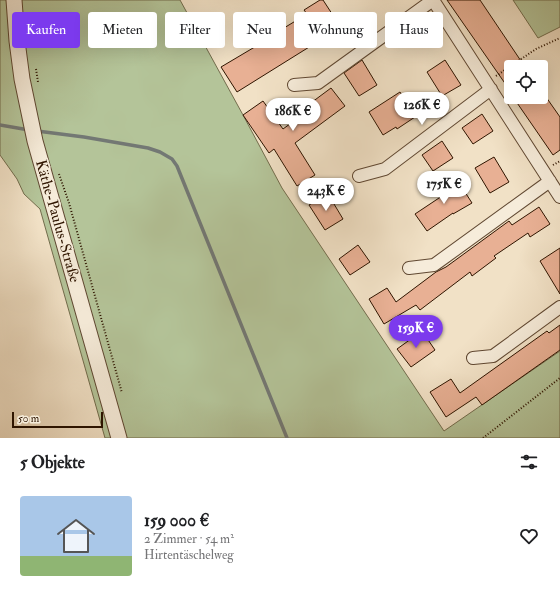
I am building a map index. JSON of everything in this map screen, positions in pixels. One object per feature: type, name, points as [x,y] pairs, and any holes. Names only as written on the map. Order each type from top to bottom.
[{"type":"street","name":"Käthe-Paulus-Straße","points":[[14,0],[17,41],[29,116],[35,141],[120,438]]},
{"type":"street","points":[[294,84],[318,83],[433,0],[560,197]]},
{"type":"street","points":[[359,176],[385,169],[489,86]]},
{"type":"street","points":[[409,268],[434,265],[550,181]]},
{"type":"street","points":[[473,358],[493,356],[560,307]]},
{"type":"path","points":[[489,86],[536,49],[560,38]]},
{"type":"path","points":[[35,63],[38,84]]},
{"type":"path","points":[[58,169],[69,203],[124,400]]},
{"type":"path","points":[[483,438],[560,378]]},
{"type":"green space","points":[[0,0],[180,0],[187,12],[165,12],[165,48],[206,48],[282,188],[444,431],[560,351],[560,438],[105,438],[40,209],[24,194],[17,179],[0,155]]},
{"type":"green space","points":[[513,0],[560,0],[560,27],[538,38]]},
{"type":"building","points":[[320,0],[323,0],[331,12],[306,12],[304,10]]},
{"type":"building","points":[[447,0],[480,0],[520,60],[504,60],[504,82]]},
{"type":"building","points":[[294,22],[294,48],[308,48],[237,92],[221,67],[253,48],[286,48],[286,27]]},
{"type":"building","points":[[362,60],[377,85],[359,96],[344,73]]},
{"type":"building","points":[[445,60],[461,85],[442,96],[427,72]]},
{"type":"building","points":[[331,88],[345,106],[295,143],[315,175],[297,186],[274,149],[269,153],[243,115],[263,101],[283,129],[298,118],[296,114]]},
{"type":"building","points":[[400,92],[415,117],[397,129],[396,127],[383,135],[369,112]]},
{"type":"building","points":[[548,100],[560,117],[560,150],[553,155],[518,104],[548,104]]},
{"type":"building","points":[[482,114],[493,131],[473,144],[462,128]]},
{"type":"building","points":[[442,141],[453,158],[433,171],[422,155]]},
{"type":"building","points":[[494,157],[509,182],[490,193],[475,168]]},
{"type":"building","points":[[456,178],[472,203],[453,213],[427,231],[415,214],[442,196],[438,189]]},
{"type":"building","points":[[328,194],[343,219],[325,230],[309,205]]},
{"type":"building","points":[[539,207],[550,224],[530,237],[528,233],[494,256],[496,258],[472,276],[470,272],[420,310],[416,305],[384,324],[369,299],[387,288],[396,302],[509,221],[512,225]]},
{"type":"building","points":[[358,245],[370,262],[350,275],[339,259]]},
{"type":"building","points":[[560,248],[560,294],[540,261]]},
{"type":"building","points":[[560,325],[560,350],[482,405],[476,397],[446,417],[430,392],[451,379],[460,393],[547,331],[549,333]]},
{"type":"building","points":[[422,331],[435,350],[411,367],[397,349]]},
{"type":"waterway","points":[[0,125],[29,130]]},
{"type":"waterway","points":[[37,131],[148,148],[160,152],[172,159],[177,166],[287,438]]}]
